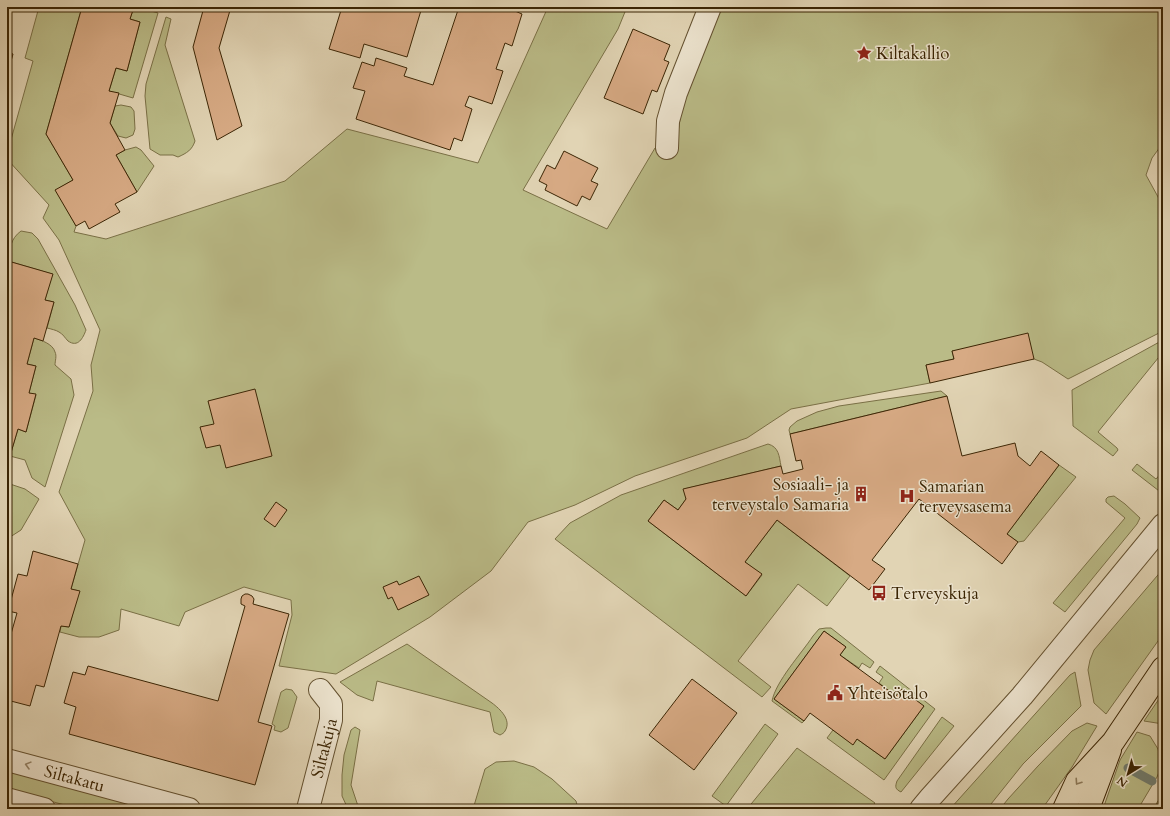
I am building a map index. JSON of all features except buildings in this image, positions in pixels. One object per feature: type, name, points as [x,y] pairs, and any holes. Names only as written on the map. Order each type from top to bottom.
[{"type":"main road","points":[[1064,809],[1077,781],[1113,742],[1163,668]]},
{"type":"main road","points":[[1088,809],[1113,742]]},
{"type":"street","points":[[666,148],[668,121],[676,93],[710,7]]},
{"type":"street","points":[[921,809],[1022,696],[1163,525]]},
{"type":"street","name":"Siltakuja","points":[[308,809],[331,720],[331,704],[320,690]]},
{"type":"street","name":"Siltakatu","points":[[7,760],[189,809]]},
{"type":"street","points":[[7,799],[44,809]]},
{"type":"green space","points":[[39,7],[82,7],[46,134],[73,180],[56,190],[76,226],[74,232],[106,239],[285,181],[347,129],[478,163],[548,7],[627,7],[618,29],[523,190],[607,229],[655,148],[675,152],[682,106],[721,7],[1163,7],[1163,143],[1152,158],[1146,175],[1163,206],[1163,261],[1161,264],[1163,271],[1163,331],[1068,379],[1042,362],[1034,359],[952,351],[954,359],[926,365],[930,383],[791,409],[747,438],[635,476],[575,505],[528,522],[491,571],[430,617],[336,674],[279,666],[292,615],[291,600],[244,587],[185,612],[179,626],[121,609],[119,630],[99,637],[79,637],[60,632],[61,626],[69,627],[79,591],[71,589],[85,540],[59,492],[93,391],[91,365],[100,330],[59,240],[43,218],[49,205],[7,159],[7,154],[33,61],[25,58]]},
{"type":"green space","points":[[134,7],[158,13],[133,98],[109,91],[116,68],[127,71],[140,22],[130,19]]},
{"type":"green space","points":[[166,17],[171,19],[165,45],[195,141],[189,151],[178,157],[173,155],[160,155],[150,149],[145,96],[146,84]]},
{"type":"green space","points":[[121,105],[131,107],[134,111],[135,129],[133,135],[126,138],[118,136],[110,123],[115,106]]},
{"type":"green space","points":[[136,147],[141,150],[154,166],[137,192],[116,155],[125,150]]},
{"type":"green space","points":[[21,231],[32,233],[38,239],[75,305],[86,330],[82,339],[77,343],[68,341],[60,333],[47,328],[54,302],[45,300],[52,274],[8,261],[10,248],[13,241],[17,234]]},
{"type":"green space","points":[[34,338],[46,343],[54,349],[56,355],[55,365],[71,379],[74,395],[45,487],[32,478],[25,460],[10,456],[18,429],[26,432],[36,395],[29,393],[36,366],[27,364]]},
{"type":"green space","points":[[1163,340],[1163,352],[1098,432],[1117,448],[1118,450],[1113,456],[1073,426],[1072,390]]},
{"type":"green space","points":[[941,391],[947,396],[790,434],[790,427],[797,421],[817,412],[839,406]]},
{"type":"green space","points":[[768,444],[774,447],[779,455],[781,466],[684,489],[686,499],[678,510],[664,500],[648,521],[746,596],[762,575],[745,562],[777,520],[850,576],[827,606],[798,584],[738,661],[771,687],[762,697],[555,539],[570,523],[621,495]]},
{"type":"green space","points":[[1137,464],[1156,479],[1163,471],[1163,494],[1132,470]]},
{"type":"green space","points":[[1059,465],[1076,477],[1024,541],[1018,542],[1007,534]]},
{"type":"green space","points":[[7,483],[25,489],[39,499],[21,530],[7,539]]},
{"type":"green space","points":[[1114,496],[1140,518],[1137,524],[1065,612],[1053,603],[1125,518],[1106,502],[1108,497]]},
{"type":"green space","points":[[1163,569],[1163,634],[1106,714],[1094,703],[1088,670],[1090,660],[1094,650]]},
{"type":"green space","points":[[831,628],[874,662],[870,668],[862,663],[859,668],[840,655],[846,647],[824,631],[774,699],[804,721],[802,723],[772,701],[774,693],[784,676],[813,636],[819,629]]},
{"type":"green space","points":[[407,644],[498,708],[504,715],[507,723],[507,727],[504,732],[500,735],[494,732],[490,712],[377,681],[373,701],[357,695],[340,682]]},
{"type":"green space","points":[[880,666],[935,709],[884,780],[827,738],[833,730],[853,744],[857,739],[885,759],[924,706],[896,696],[879,683],[883,677],[876,672]]},
{"type":"green space","points":[[1075,672],[1081,706],[1023,764],[987,809],[950,809],[1070,675]]},
{"type":"green space","points":[[286,689],[292,690],[297,697],[288,728],[281,732],[274,730],[275,726],[272,724],[281,692]]},
{"type":"green space","points":[[1163,693],[1163,724],[1144,721]]},
{"type":"green space","points":[[942,717],[954,726],[901,792],[899,791],[896,788],[897,781]]},
{"type":"green space","points":[[1087,723],[1097,726],[1072,767],[1042,809],[1000,809],[1038,766],[1072,731]]},
{"type":"green space","points":[[765,724],[778,734],[726,806],[712,796]]},
{"type":"green space","points":[[355,727],[360,730],[351,785],[359,809],[348,809],[342,796],[342,775],[344,755],[351,730]]},
{"type":"green space","points":[[1137,732],[1150,736],[1158,749],[1162,765],[1157,777],[1138,809],[1103,809],[1120,760]]},
{"type":"green space","points":[[797,748],[875,803],[870,809],[747,809]]},
{"type":"green space","points":[[514,761],[534,767],[552,779],[576,801],[578,809],[473,809],[485,769],[496,762]]},
{"type":"green space","points":[[7,768],[155,809],[79,809],[7,789]]},
{"type":"green space","points":[[1163,793],[1163,809],[1153,809]]},
{"type":"waterway","points":[[1128,768],[1152,781]]},
{"type":"place","name":"Kiltakallio","points":[[864,53]]},
{"type":"place","name":"Sosiaali- ja terveystalo Samaria","points":[[861,494]]},
{"type":"place","name":"Samarian terveysasema","points":[[907,496]]},
{"type":"place","name":"Terveyskuja","points":[[879,593]]},
{"type":"place","name":"Yhteisötalo","points":[[835,693]]}]
